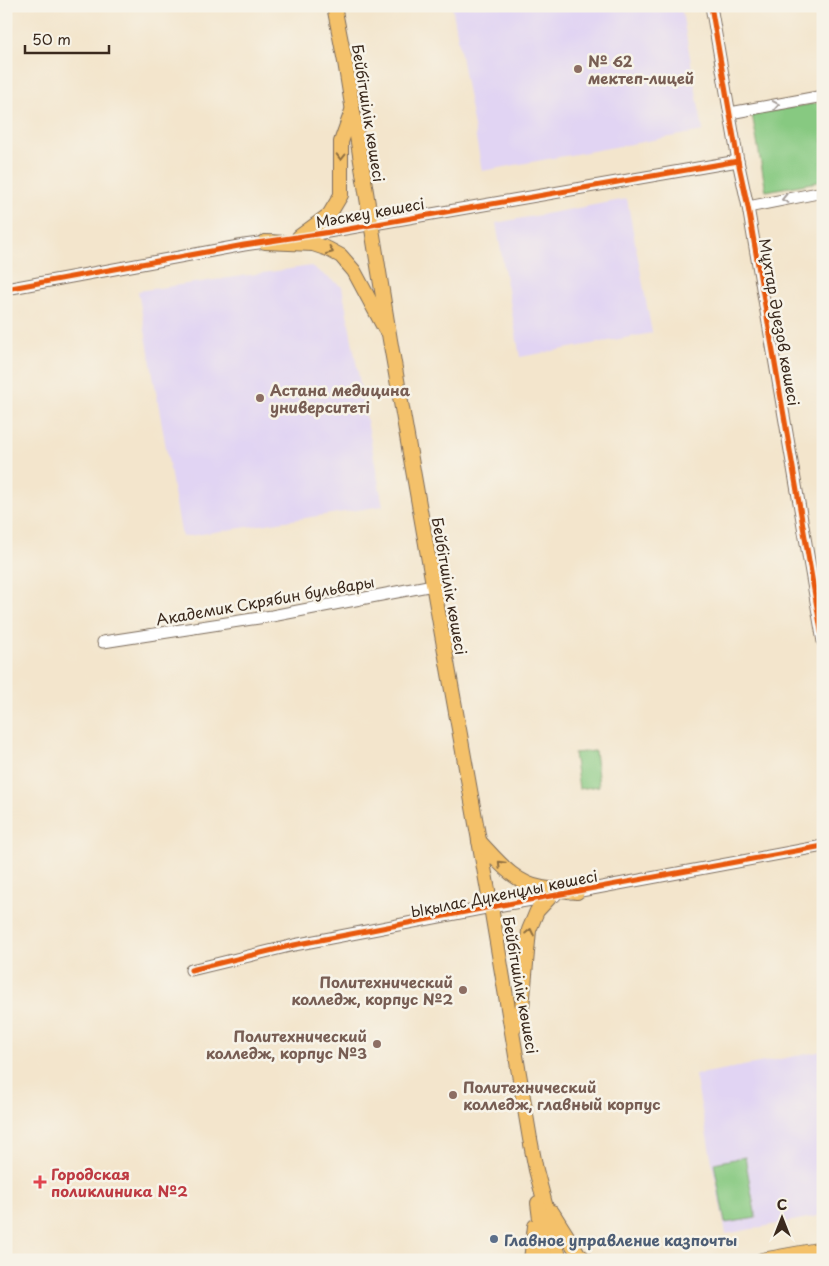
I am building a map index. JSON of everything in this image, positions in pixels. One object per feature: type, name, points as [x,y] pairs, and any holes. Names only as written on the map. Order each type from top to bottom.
[{"type":"main road","name":"Бейбітшілік көшесі","points":[[334,6],[390,340],[536,1170],[541,1200],[545,1260]]},
{"type":"main road","points":[[299,237],[329,215],[341,195],[341,142],[352,110]]},
{"type":"main road","points":[[265,242],[313,244],[328,248],[341,256],[354,271],[390,340]]},
{"type":"main road","points":[[479,842],[507,871],[523,882],[540,888],[577,892]]},
{"type":"main road","points":[[512,1031],[522,1008],[529,930],[537,911],[550,897]]},
{"type":"main road","name":"Бейбітшілік көшесі","points":[[541,1200],[560,1260]]},
{"type":"main road","points":[[531,1260],[541,1200]]},
{"type":"main road","points":[[541,1200],[579,1256],[586,1260]]},
{"type":"main road","points":[[762,1260],[823,1249]]},
{"type":"street","name":"Мұхтар Әуезов көшесі","points":[[711,6],[738,161],[748,207],[823,642]]},
{"type":"street","points":[[730,113],[823,96]]},
{"type":"street","name":"Мәскеу көшесі","points":[[6,289],[265,242],[738,161]]},
{"type":"street","points":[[748,207],[823,192]]},
{"type":"street","name":"Академик Скрябин бульвары","points":[[103,642],[272,616],[433,585]]},
{"type":"street","name":"Ықылас Дүкенұлы көшесі","points":[[191,970],[294,945],[823,846]]},
{"type":"shaded area","name":"№ 62 мектеп-лицей","points":[[452,6],[681,6],[703,131],[482,171]]},
{"type":"shaded area","points":[[627,199],[652,333],[520,357],[496,223]]},
{"type":"shaded area","name":"Астана медицина университеті","points":[[311,266],[342,287],[383,506],[182,537],[138,291]]},
{"type":"shaded area","points":[[823,1051],[823,1215],[726,1234],[695,1075]]},
{"type":"green space","points":[[823,102],[823,181],[766,191],[752,114]]},
{"type":"green space","points":[[595,751],[599,786],[579,789],[574,753]]},
{"type":"green space","points":[[745,1157],[756,1218],[725,1223],[714,1163]]},
{"type":"cycle path","points":[[711,6],[738,161],[748,207],[823,642]]},
{"type":"cycle path","points":[[6,289],[244,245],[337,231],[738,161]]},
{"type":"cycle path","points":[[191,970],[294,945],[823,846]]},
{"type":"place","name":"№ 62 мектеп-лицей","points":[[578,69]]},
{"type":"place","name":"Астана медицина университеті","points":[[260,398]]},
{"type":"place","name":"Политехнический колледж, корпус №2","points":[[463,990]]},
{"type":"place","name":"Политехнический колледж, корпус №3","points":[[377,1044]]},
{"type":"place","name":"Политехнический колледж, главный корпус","points":[[453,1095]]},
{"type":"place","name":"Городская поликлиника №2","points":[[40,1182]]},
{"type":"place","name":"Главное управление казпочты","points":[[494,1239]]}]
